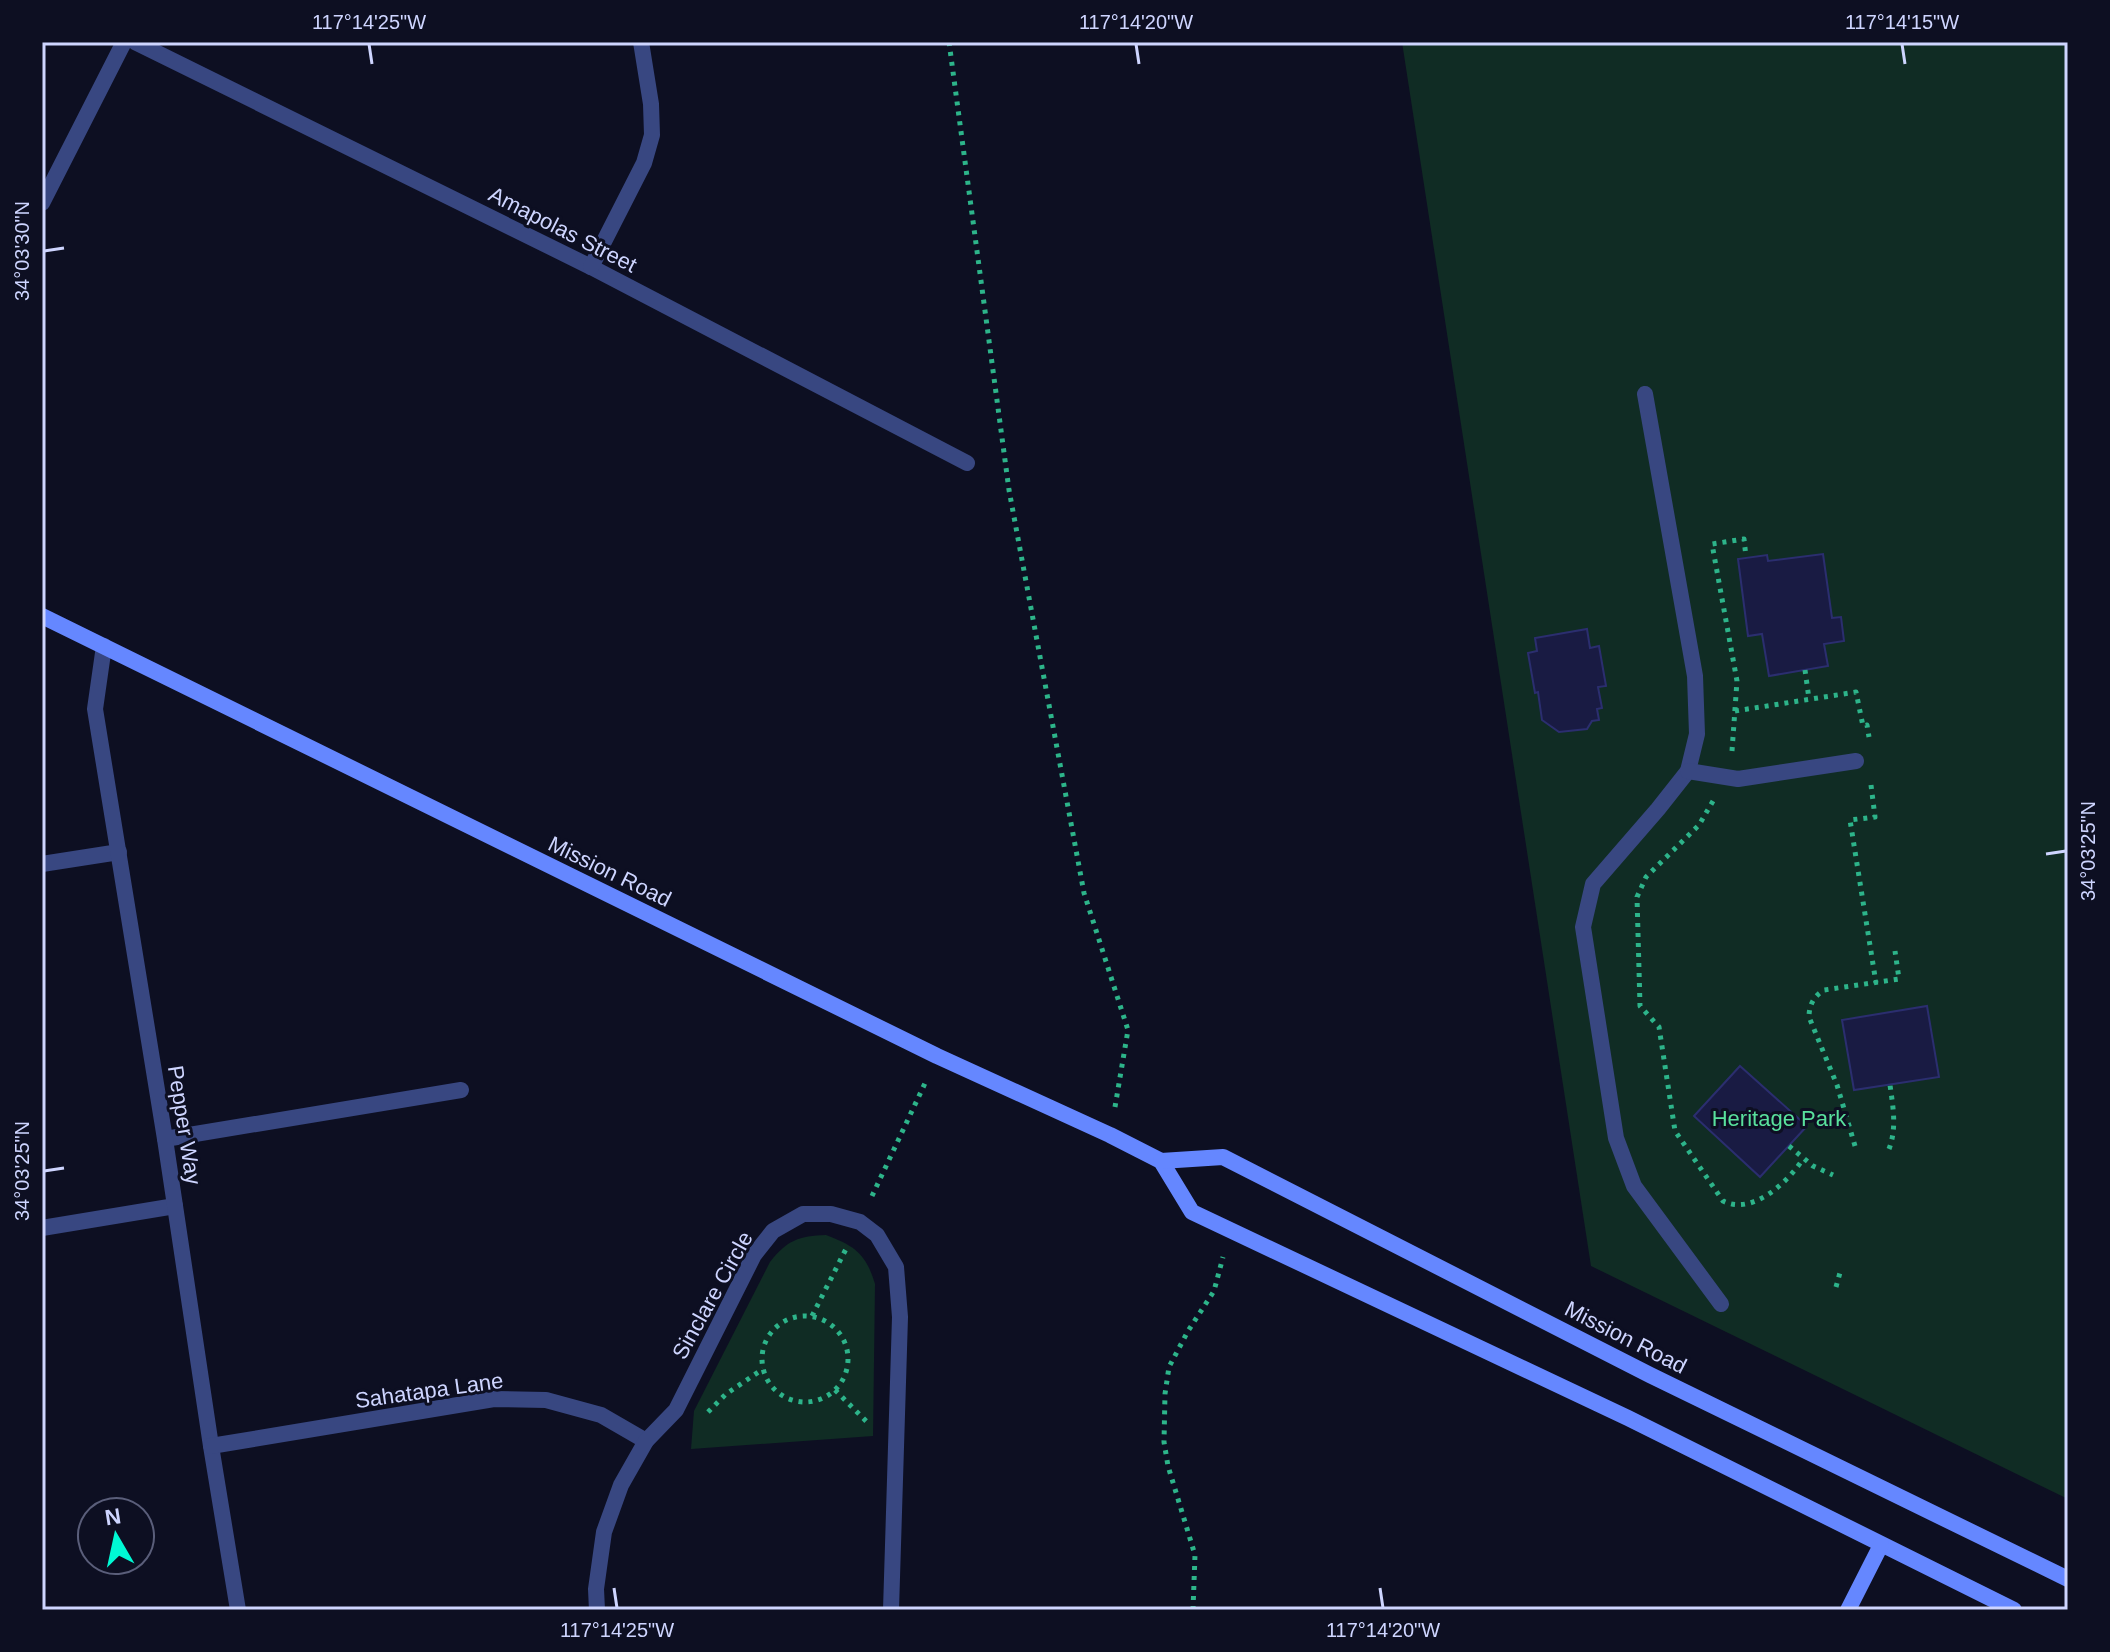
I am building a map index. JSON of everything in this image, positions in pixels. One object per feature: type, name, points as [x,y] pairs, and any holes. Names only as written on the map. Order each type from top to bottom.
[{"type":"street","points":[[42,203],[124,42]]},
{"type":"street","name":"Amapolas Street","points":[[135,42],[591,267],[967,463]]},
{"type":"street","points":[[591,267],[644,163],[652,135],[651,104],[641,42]]},
{"type":"street","points":[[1645,394],[1695,676],[1697,734],[1688,771],[1593,884],[1583,927],[1616,1138],[1634,1186],[1721,1304]]},
{"type":"street","name":"Mission Road","points":[[42,616],[937,1056],[1161,1161],[1223,1157],[1650,1375],[2068,1579]]},
{"type":"street","name":"Pepper Way","points":[[104,646],[95,709],[238,1610]]},
{"type":"street","points":[[1688,771],[1738,779],[1856,761]]},
{"type":"street","points":[[42,864],[119,852]]},
{"type":"street","points":[[165,1139],[461,1090]]},
{"type":"street","points":[[1161,1161],[1192,1212],[1628,1418],[2014,1610]]},
{"type":"street","points":[[42,1228],[175,1206]]},
{"type":"street","name":"Sinclare Circle","points":[[597,1610],[596,1589],[604,1532],[621,1485],[646,1441],[676,1410],[754,1255],[773,1231],[803,1214],[831,1214],[860,1222]]},
{"type":"street","points":[[860,1222],[877,1235],[896,1267],[900,1317],[891,1610]]},
{"type":"street","name":"Sahatapa Lane","points":[[211,1446],[494,1399],[560,1403],[601,1415],[646,1441]]},
{"type":"street","points":[[1848,1610],[1881,1545]]},
{"type":"path","points":[[949,42],[1012,505],[1084,893],[1128,1030],[1110,1135]]},
{"type":"path","points":[[1746,557],[1744,539],[1712,544],[1737,681],[1734,747],[1707,814],[1646,877],[1637,897],[1640,1006],[1659,1027],[1675,1131],[1723,1201],[1733,1206],[1747,1204],[1779,1188],[1803,1159]]},
{"type":"path","points":[[1805,670],[1809,699]]},
{"type":"path","points":[[1735,711],[1856,692],[1863,726],[1867,725],[1870,739]]},
{"type":"path","points":[[1876,983],[1850,820],[1875,817],[1870,783],[1877,782]]},
{"type":"path","points":[[1855,1146],[1837,1085],[1809,1017],[1809,1009],[1817,994],[1824,990],[1899,979],[1895,951]]},
{"type":"path","points":[[812,1316],[860,1222],[937,1056]]},
{"type":"path","points":[[1889,1149],[1895,1127],[1890,1085]]},
{"type":"path","points":[[1789,1146],[1813,1166],[1833,1175]]},
{"type":"path","points":[[1193,1610],[1195,1555],[1168,1466],[1164,1442],[1165,1394],[1169,1367],[1177,1350],[1214,1291],[1230,1230]]},
{"type":"path","points":[[1836,1287],[1841,1269]]},
{"type":"path","points":[[799,1316],[812,1316],[836,1328],[848,1353],[848,1366],[835,1390],[807,1402],[792,1400],[779,1393],[763,1369],[762,1354],[774,1329],[799,1316]]},
{"type":"path","points":[[676,1410],[691,1423],[763,1369]]},
{"type":"path","points":[[835,1390],[872,1426],[896,1436]]},
{"type":"green space","name":"Heritage Park","points":[[1402,42],[2068,42],[2068,1499],[1591,1266]]},
{"type":"green space","points":[[826,1235],[858,1252],[868,1265],[875,1284],[873,1436],[691,1449],[694,1411],[770,1262],[794,1241]]},
{"type":"building","points":[[1823,554],[1832,618],[1841,617],[1844,641],[1824,644],[1828,666],[1769,676],[1762,634],[1748,636],[1738,559],[1767,555],[1768,561]]},
{"type":"building","points":[[1587,629],[1590,648],[1599,646],[1606,686],[1598,687],[1602,708],[1597,709],[1599,720],[1592,721],[1587,729],[1559,732],[1542,720],[1528,653],[1537,651],[1535,638]]},
{"type":"building","points":[[1927,1006],[1939,1077],[1854,1090],[1842,1020]]},
{"type":"building","points":[[1740,1066],[1807,1126],[1760,1177],[1694,1116]]}]
